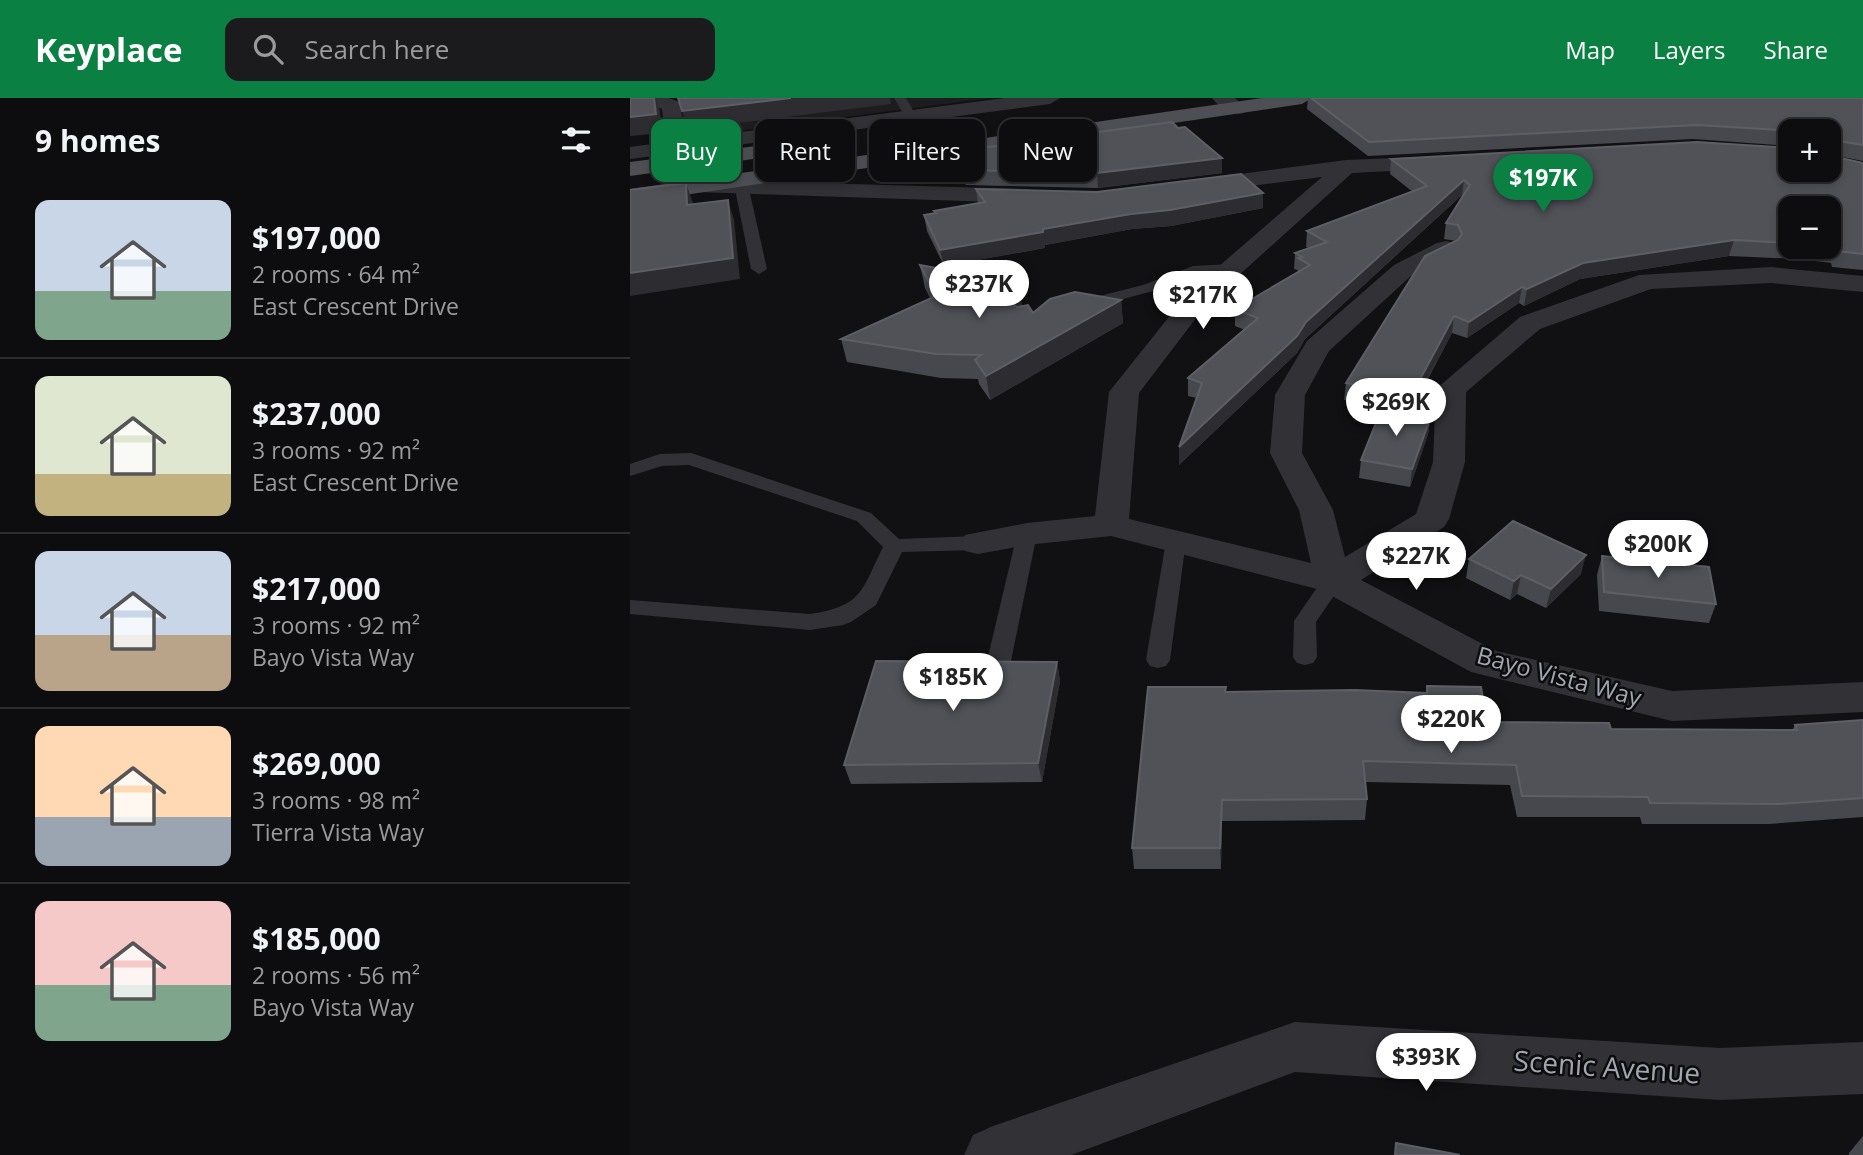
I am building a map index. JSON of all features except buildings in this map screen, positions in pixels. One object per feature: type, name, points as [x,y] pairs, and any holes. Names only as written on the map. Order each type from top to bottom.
[{"type":"main road","points":[[630,196],[705,187],[1230,103],[1302,98]]},
{"type":"main road","points":[[630,169],[1056,105]]},
{"type":"street","points":[[650,101],[672,106],[674,119]]},
{"type":"street","points":[[741,139],[911,117],[1056,105]]},
{"type":"street","points":[[630,153],[651,150]]},
{"type":"street","points":[[1181,188],[1346,167],[1465,162]]},
{"type":"street","points":[[1111,525],[1124,392],[1197,299],[1346,167]]},
{"type":"street","points":[[705,187],[1056,197]]},
{"type":"street","points":[[1446,248],[1403,270],[1317,347],[1290,395],[1286,453],[1316,510],[1333,581],[1432,519],[1449,461],[1451,389],[1530,323],[1648,281],[1771,275],[1863,284]]},
{"type":"street","name":"Bayo Vista Way","points":[[978,543],[1027,534],[1111,525],[1333,581],[1485,662],[1672,706],[1863,697]]},
{"type":"street","name":"Scenic Avenue","points":[[993,1155],[1295,1047],[1720,1074],[1863,1068]]},
{"type":"lane","points":[[900,98],[911,117]]},
{"type":"lane","points":[[742,189],[759,269]]},
{"type":"lane","points":[[1064,310],[1135,292],[1193,271],[1231,269]]},
{"type":"lane","points":[[630,470],[660,460],[691,459],[864,517],[894,546],[978,543]]},
{"type":"lane","points":[[999,661],[1027,534]]},
{"type":"lane","points":[[1158,660],[1176,541]]},
{"type":"lane","points":[[630,607],[810,622],[843,617],[868,600],[894,546]]},
{"type":"lane","points":[[1305,657],[1305,621],[1333,581]]},
{"type":"shaded area","points":[[699,98],[991,98],[829,119],[755,119],[755,129],[741,130],[741,119],[682,119],[682,107]]}]
